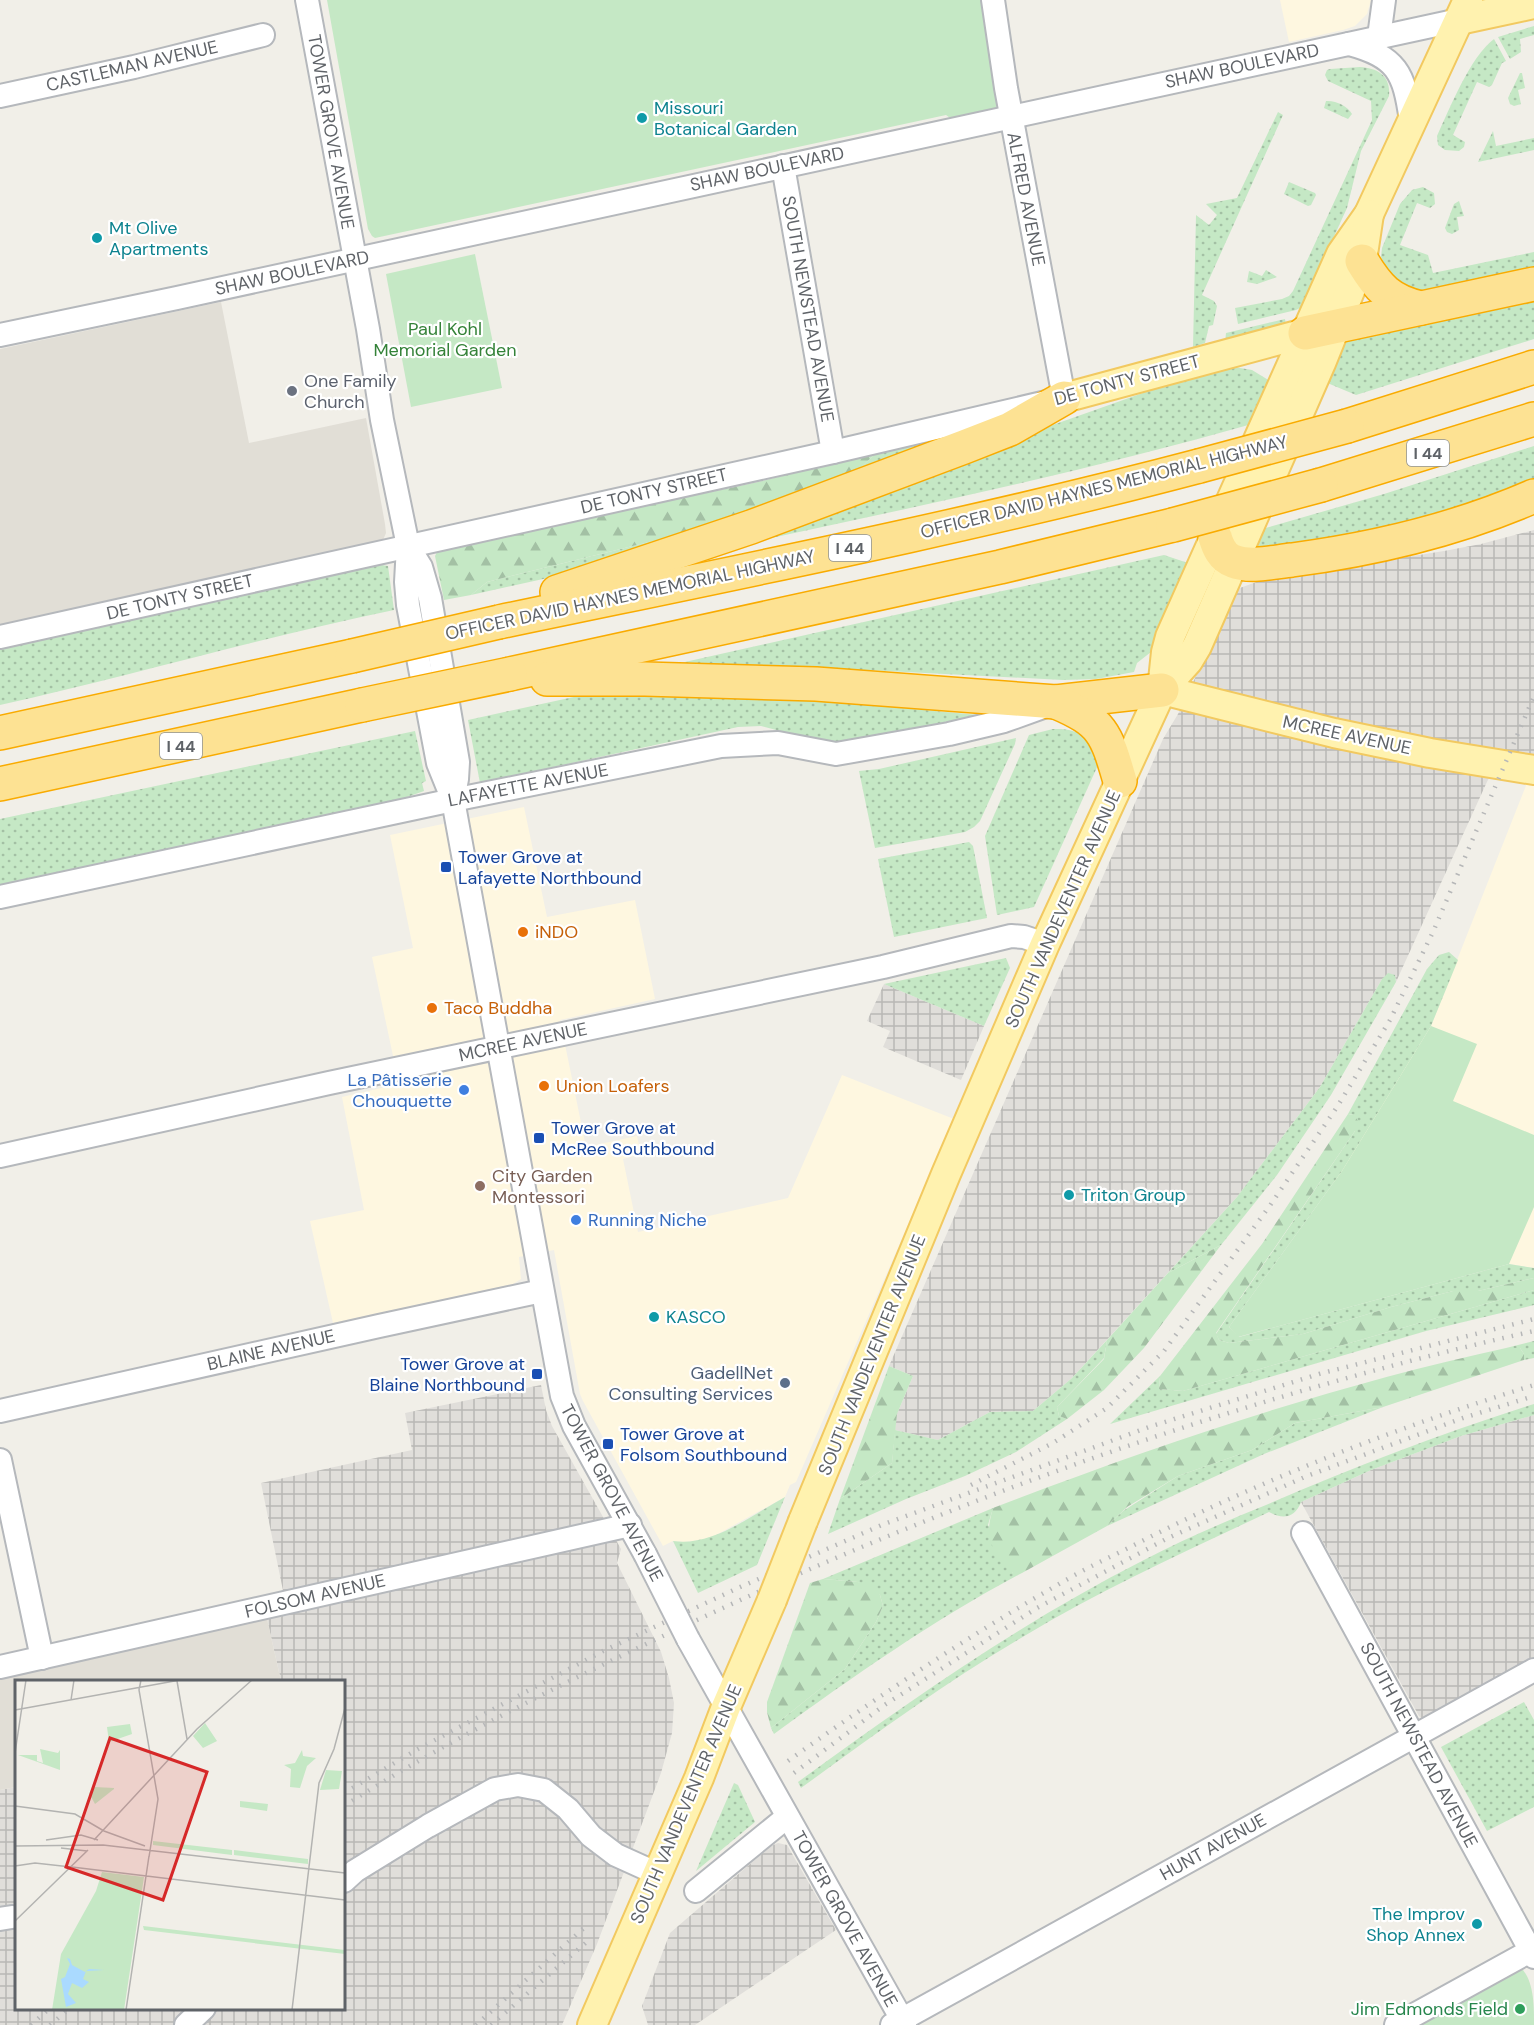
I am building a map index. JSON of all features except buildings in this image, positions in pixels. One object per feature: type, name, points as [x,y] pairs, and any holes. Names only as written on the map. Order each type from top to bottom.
[{"type":"highway","points":[[1362,261],[1372,277],[1391,298],[1404,305],[1421,308]]},
{"type":"highway","points":[[1320,330],[1534,284]]},
{"type":"highway","name":"OFFICER DAVID HAYNES MEMORIAL HIGHWAY","points":[[0,733],[1114,489],[1347,426],[1534,367]]},
{"type":"highway","points":[[499,622],[525,606],[565,589],[751,527],[1010,429],[1064,398]]},
{"type":"highway","name":"I 44","points":[[0,784],[1000,567],[1173,525],[1321,485],[1534,419]]},
{"type":"highway","points":[[1224,549],[1242,564],[1272,562],[1383,545],[1464,523],[1534,496]]},
{"type":"highway","points":[[510,674],[540,679],[657,679],[816,684],[1056,702],[1162,690]]},
{"type":"highway","points":[[1056,702],[1086,717],[1099,728],[1110,750],[1120,781]]},
{"type":"main road","name":"SHAW BOULEVARD","points":[[1463,10],[1534,4]]},
{"type":"main road","name":"SOUTH VANDEVENTER AVENUE","points":[[592,2025],[699,1778],[726,1707],[951,1163],[1045,944],[1162,690],[1170,637],[1224,549],[1292,428],[1341,254],[1369,214],[1463,10]]},
{"type":"main road","name":"SOUTH VANDEVENTER AVENUE","points":[[1224,549],[1284,385],[1362,261],[1369,214]]},
{"type":"main road","name":"DE TONTY STREET","points":[[1064,398],[1320,330]]},
{"type":"main road","points":[[1243,350],[1256,354],[1274,366],[1284,385],[1292,428]]},
{"type":"main road","name":"MCREE AVENUE","points":[[1162,690],[1334,733],[1430,753],[1534,770]]},
{"type":"street","name":"TOWER GROVE AVENUE","points":[[307,0],[382,420],[408,546],[406,572],[408,605],[438,763],[453,800],[496,1047],[562,1396],[566,1409],[630,1525],[716,1692],[900,2023]]},
{"type":"street","name":"ALFRED AVENUE","points":[[993,0],[1011,117],[1064,398]]},
{"type":"street","points":[[1379,37],[1384,0]]},
{"type":"street","name":"SHAW BOULEVARD","points":[[0,335],[1379,37],[1463,10]]},
{"type":"street","name":"CASTLEMAN AVENUE","points":[[0,96],[134,67],[263,35]]},
{"type":"street","points":[[1347,43],[1372,50],[1392,64],[1406,90],[1411,121]]},
{"type":"street","name":"SOUTH NEWSTEAD AVENUE","points":[[783,166],[832,452]]},
{"type":"street","name":"DE TONTY STREET","points":[[0,637],[832,452],[1064,398]]},
{"type":"street","name":"LAFAYETTE AVENUE","points":[[0,897],[453,800],[721,746],[778,743],[837,754],[912,742],[982,726],[1025,714],[1056,702]]},
{"type":"street","name":"MCREE AVENUE","points":[[0,1156],[496,1047],[883,967],[1011,936],[1024,937],[1045,944]]},
{"type":"street","name":"BLAINE AVENUE","points":[[0,1411],[542,1291]]},
{"type":"street","points":[[0,1460],[42,1658]]},
{"type":"street","name":"FOLSOM AVENUE","points":[[0,1667],[630,1525]]},
{"type":"street","name":"SOUTH NEWSTEAD AVENUE","points":[[1303,1533],[1533,1952]]},
{"type":"street","name":"HUNT AVENUE","points":[[900,2023],[1534,1670]]},
{"type":"street","points":[[345,1880],[428,1826],[495,1789],[518,1785],[544,1790],[568,1809],[591,1836],[616,1855],[657,1874]]},
{"type":"street","points":[[696,1891],[787,1817]]},
{"type":"street","points":[[1396,2025],[1533,1952]]},
{"type":"street","points":[[186,2025],[202,2010]]},
{"type":"shaded area","points":[[1280,0],[1371,0],[1367,14],[1355,26],[1289,42]]},
{"type":"shaded area","points":[[221,302],[249,443],[366,418],[385,524],[386,533],[383,540],[374,546],[0,625],[0,349]]},
{"type":"shaded area","points":[[1534,530],[1534,757],[1502,751],[1396,982],[1395,975],[1382,979],[1320,1087],[1237,1197],[1072,1378],[1033,1411],[990,1412],[938,1440],[895,1430],[897,1414],[913,1376],[889,1366],[1163,739],[1178,714],[1237,589],[1262,580],[1444,551]]},
{"type":"shaded area","points":[[1527,783],[1534,785],[1534,1268],[1509,1264],[1333,1181],[1431,1026]]},
{"type":"shaded area","points":[[524,807],[547,917],[635,900],[655,999],[560,1020],[586,1147],[637,1136],[641,1154],[623,1159],[638,1232],[788,1198],[842,1075],[954,1119],[796,1482],[790,1485],[785,1497],[716,1535],[702,1540],[673,1541],[663,1546],[583,1401],[554,1250],[519,1257],[521,1279],[513,1284],[333,1323],[310,1221],[364,1210],[342,1097],[399,1084],[372,957],[413,948],[390,835]]},
{"type":"shaded area","points":[[884,984],[984,1026],[961,1080],[883,1047],[890,1031],[867,1021]]},
{"type":"shaded area","points":[[541,1385],[552,1426],[621,1549],[617,1563],[661,1652],[669,1678],[674,1703],[672,1733],[661,1773],[597,1944],[562,2025],[0,2025],[0,1790],[15,1787],[15,2010],[345,2010],[345,1680],[281,1680],[267,1619],[288,1615],[261,1483],[412,1450],[405,1413]]},
{"type":"shaded area","points":[[1534,1415],[1534,1659],[1423,1719],[1419,1716],[1301,1502],[1371,1470],[1461,1436]]},
{"type":"shaded area","points":[[267,1619],[281,1680],[15,1680],[15,1787],[0,1790],[0,1678]]},
{"type":"shaded area","points":[[778,1843],[787,1845],[836,1930],[695,2025],[648,2025],[642,2006],[670,1933],[771,1846]]},
{"type":"green space","name":"Missouri Botanical Garden","points":[[327,0],[982,0],[997,106],[995,109],[953,120],[946,115],[375,238],[368,229]]},
{"type":"green space","points":[[1534,26],[1534,35],[1520,39],[1521,52],[1510,59],[1498,37]]},
{"type":"green space","points":[[1494,39],[1506,61],[1502,63],[1492,85],[1489,87],[1477,82],[1453,135],[1465,142],[1464,147],[1459,151],[1445,150],[1438,145],[1437,136],[1469,70],[1485,47]]},
{"type":"green space","points":[[1360,67],[1382,74],[1388,83],[1389,96],[1361,151],[1347,208],[1304,302],[1296,310],[1238,324],[1235,308],[1282,299],[1293,291],[1372,120],[1371,101],[1328,81],[1325,75],[1330,69]]},
{"type":"green space","points":[[1522,73],[1525,88],[1518,90],[1521,104],[1514,106],[1510,104],[1508,98]]},
{"type":"green space","points":[[1326,101],[1341,104],[1352,114],[1348,119],[1324,108]]},
{"type":"green space","points":[[1278,112],[1283,115],[1202,295],[1214,301],[1217,306],[1213,325],[1209,326],[1205,343],[1193,347],[1196,215],[1209,225],[1217,215],[1206,204],[1237,198]]},
{"type":"green space","points":[[1493,131],[1496,146],[1534,138],[1534,150],[1478,162]]},
{"type":"green space","points":[[1289,182],[1315,193],[1311,205],[1308,206],[1284,194]]},
{"type":"green space","points":[[1423,187],[1434,193],[1435,204],[1430,208],[1417,203],[1400,245],[1428,255],[1433,273],[1534,252],[1534,269],[1422,291],[1410,290],[1393,281],[1381,257],[1382,248],[1400,204],[1412,190]]},
{"type":"green space","points":[[1459,201],[1464,216],[1457,217],[1459,230],[1452,234],[1445,228],[1454,204]]},
{"type":"green space","name":"Paul Kohl Memorial Garden","points":[[475,254],[502,388],[411,407],[386,274]]},
{"type":"green space","points":[[1266,270],[1277,277],[1257,284],[1247,282],[1249,271],[1262,276]]},
{"type":"green space","points":[[1534,296],[1534,339],[1356,395],[1325,382],[1351,336]]},
{"type":"green space","points":[[1285,319],[1286,326],[1225,343],[1226,333]]},
{"type":"green space","points":[[1234,367],[1252,370],[1270,381],[1252,424],[1061,474],[739,545],[909,476],[1188,377]]},
{"type":"green space","points":[[984,426],[850,478],[876,453]]},
{"type":"green space","points":[[1534,446],[1534,485],[1370,538],[1257,548],[1262,529],[1384,494]]},
{"type":"green space","points":[[876,453],[850,478],[699,536],[649,542],[487,582],[471,595],[444,600],[435,556],[438,550],[758,482]]},
{"type":"green space","points":[[699,536],[611,564],[471,595],[487,582],[649,542]]},
{"type":"green space","points":[[1164,555],[1191,564],[1151,652],[1137,663],[1134,672],[1096,679],[1063,680],[867,670],[668,672],[667,666]]},
{"type":"green space","points":[[382,565],[388,566],[394,610],[295,632],[0,705],[0,646]]},
{"type":"green space","points":[[583,695],[783,697],[979,715],[842,743],[822,742],[761,726],[738,727],[480,783],[468,720]]},
{"type":"green space","points":[[1053,729],[1071,730],[1083,736],[1092,748],[1098,765],[1034,907],[997,915],[985,836],[1029,735]]},
{"type":"green space","points":[[415,731],[426,781],[422,783],[424,791],[399,800],[0,887],[0,819]]},
{"type":"green space","points":[[1016,738],[980,821],[974,827],[965,832],[875,848],[859,771],[879,769]]},
{"type":"green space","points":[[969,842],[973,846],[987,918],[894,937],[878,859]]},
{"type":"green space","points":[[1449,952],[1458,960],[1431,1026],[1342,1171],[1229,1327],[1239,1337],[1509,1264],[1534,1268],[1534,1278],[1478,1291],[1453,1291],[1303,1334],[1229,1343],[1219,1340],[1216,1334],[1355,1131],[1354,1115],[1348,1114],[1427,969],[1439,955]]},
{"type":"green space","points":[[1006,958],[1010,968],[984,1026],[884,984]]},
{"type":"green space","points":[[1388,973],[1395,975],[1396,982],[1331,1095],[1277,1175],[1221,1245],[1168,1273],[1237,1197],[1320,1087],[1382,979]]},
{"type":"green space","points":[[1431,1026],[1477,1044],[1453,1101],[1534,1135],[1534,1207],[1509,1264],[1238,1337],[1229,1327],[1342,1171]]},
{"type":"green space","points":[[1348,1114],[1354,1115],[1358,1121],[1355,1131],[1216,1333],[1219,1340],[1229,1343],[1303,1334],[1453,1291],[1478,1291],[1534,1278],[1534,1290],[1183,1391],[1159,1389],[1160,1376],[1262,1244]]},
{"type":"green space","points":[[1221,1245],[1144,1348],[1104,1390],[1067,1419],[1059,1416],[1057,1407],[1104,1359],[1107,1340],[1168,1273]]},
{"type":"green space","points":[[1534,1290],[1534,1305],[1426,1331],[1110,1424],[1160,1376],[1159,1389],[1183,1391]]},
{"type":"green space","points":[[1107,1340],[1104,1358],[1057,1407],[1059,1416],[1067,1419],[1016,1452],[828,1534],[840,1499],[892,1463],[895,1430],[938,1440],[990,1412],[1033,1411],[1072,1378]]},
{"type":"green space","points":[[1534,1341],[1534,1358],[1524,1360],[1524,1354],[1520,1348],[1506,1348]]},
{"type":"green space","points":[[1506,1348],[1520,1348],[1524,1354],[1524,1360],[1383,1407],[1295,1423],[1252,1450],[1178,1476],[1127,1507],[1107,1526],[1022,1573],[1013,1573],[991,1544],[989,1529],[993,1508],[1119,1461],[1246,1418],[1376,1380]]},
{"type":"green space","points":[[889,1366],[913,1376],[897,1414],[892,1463],[840,1499]]},
{"type":"green space","points":[[1534,1404],[1534,1415],[1461,1436],[1371,1470],[1301,1502],[1288,1516],[1279,1516],[1269,1512],[1085,1601],[968,1671],[801,1788],[798,1782],[881,1722],[966,1665],[1052,1610],[1142,1561],[1203,1532],[1332,1477]]},
{"type":"green space","points":[[1383,1407],[1264,1454],[1107,1526],[1123,1511],[1178,1476],[1252,1450],[1295,1423]]},
{"type":"green space","points":[[785,1497],[757,1565],[698,1593],[673,1541],[688,1542],[717,1534]]},
{"type":"green space","points":[[993,1508],[988,1525],[1013,1573],[1022,1573],[926,1629],[774,1734],[771,1728],[845,1669],[876,1622],[883,1606],[880,1595],[858,1582],[823,1579]]},
{"type":"green space","points":[[823,1579],[870,1585],[880,1595],[883,1606],[876,1622],[845,1669],[771,1728],[767,1702],[810,1583]]},
{"type":"green space","points":[[1524,1702],[1534,1720],[1534,1807],[1487,1831],[1441,1747]]},
{"type":"green space","points":[[734,1783],[738,1785],[755,1822],[696,1871]]},
{"type":"green space","points":[[1518,1970],[1523,1970],[1531,1989],[1534,2025],[1419,2025]]},
{"type":"railway","points":[[971,1485],[1053,1443],[1107,1408],[1164,1351],[1271,1204],[1337,1107],[1390,1020],[1433,932],[1534,696]]},
{"type":"railway","points":[[345,1792],[418,1749],[603,1651],[738,1588],[884,1524],[1152,1426],[1319,1374],[1534,1319]]},
{"type":"railway","points":[[345,1805],[425,1757],[551,1690],[680,1628],[887,1536],[1099,1456],[1207,1420],[1424,1357],[1534,1331]]},
{"type":"railway","points":[[788,1761],[964,1642],[1036,1597],[1097,1563],[1234,1497],[1333,1455],[1433,1418],[1534,1385]]},
{"type":"railway","points":[[794,1773],[886,1704],[1037,1608],[1168,1538],[1307,1476],[1463,1418],[1534,1396]]},
{"type":"railway","points":[[476,2025],[585,1927]]},
{"type":"railway","points":[[491,2025],[589,1940]]},
{"type":"railway","points":[[31,2025],[48,2010]]},
{"type":"railway","points":[[50,2025],[68,2010]]},
{"type":"place","name":"Missouri Botanical Garden","points":[[642,118]]},
{"type":"place","name":"Mt Olive Apartments","points":[[97,238]]},
{"type":"place","name":"One Family Church","points":[[292,391]]},
{"type":"place","name":"Tower Grove at Lafayette Northbound","points":[[446,867]]},
{"type":"place","name":"iNDO","points":[[523,932]]},
{"type":"place","name":"Taco Buddha","points":[[432,1008]]},
{"type":"place","name":"Union Loafers","points":[[544,1086]]},
{"type":"place","name":"La Pâtisserie Chouquette","points":[[464,1090]]},
{"type":"place","name":"Tower Grove at McRee Southbound","points":[[539,1138]]},
{"type":"place","name":"City Garden Montessori","points":[[480,1186]]},
{"type":"place","name":"Triton Group","points":[[1069,1195]]},
{"type":"place","name":"Running Niche","points":[[576,1220]]},
{"type":"place","name":"KASCO","points":[[654,1317]]},
{"type":"place","name":"Tower Grove at Blaine Northbound","points":[[537,1374]]},
{"type":"place","name":"GadellNet Consulting Services","points":[[785,1383]]},
{"type":"place","name":"Tower Grove at Folsom Southbound","points":[[608,1444]]},
{"type":"place","name":"The Improv Shop Annex","points":[[1477,1924]]},
{"type":"place","name":"Jim Edmonds Field","points":[[1520,2009]]}]
